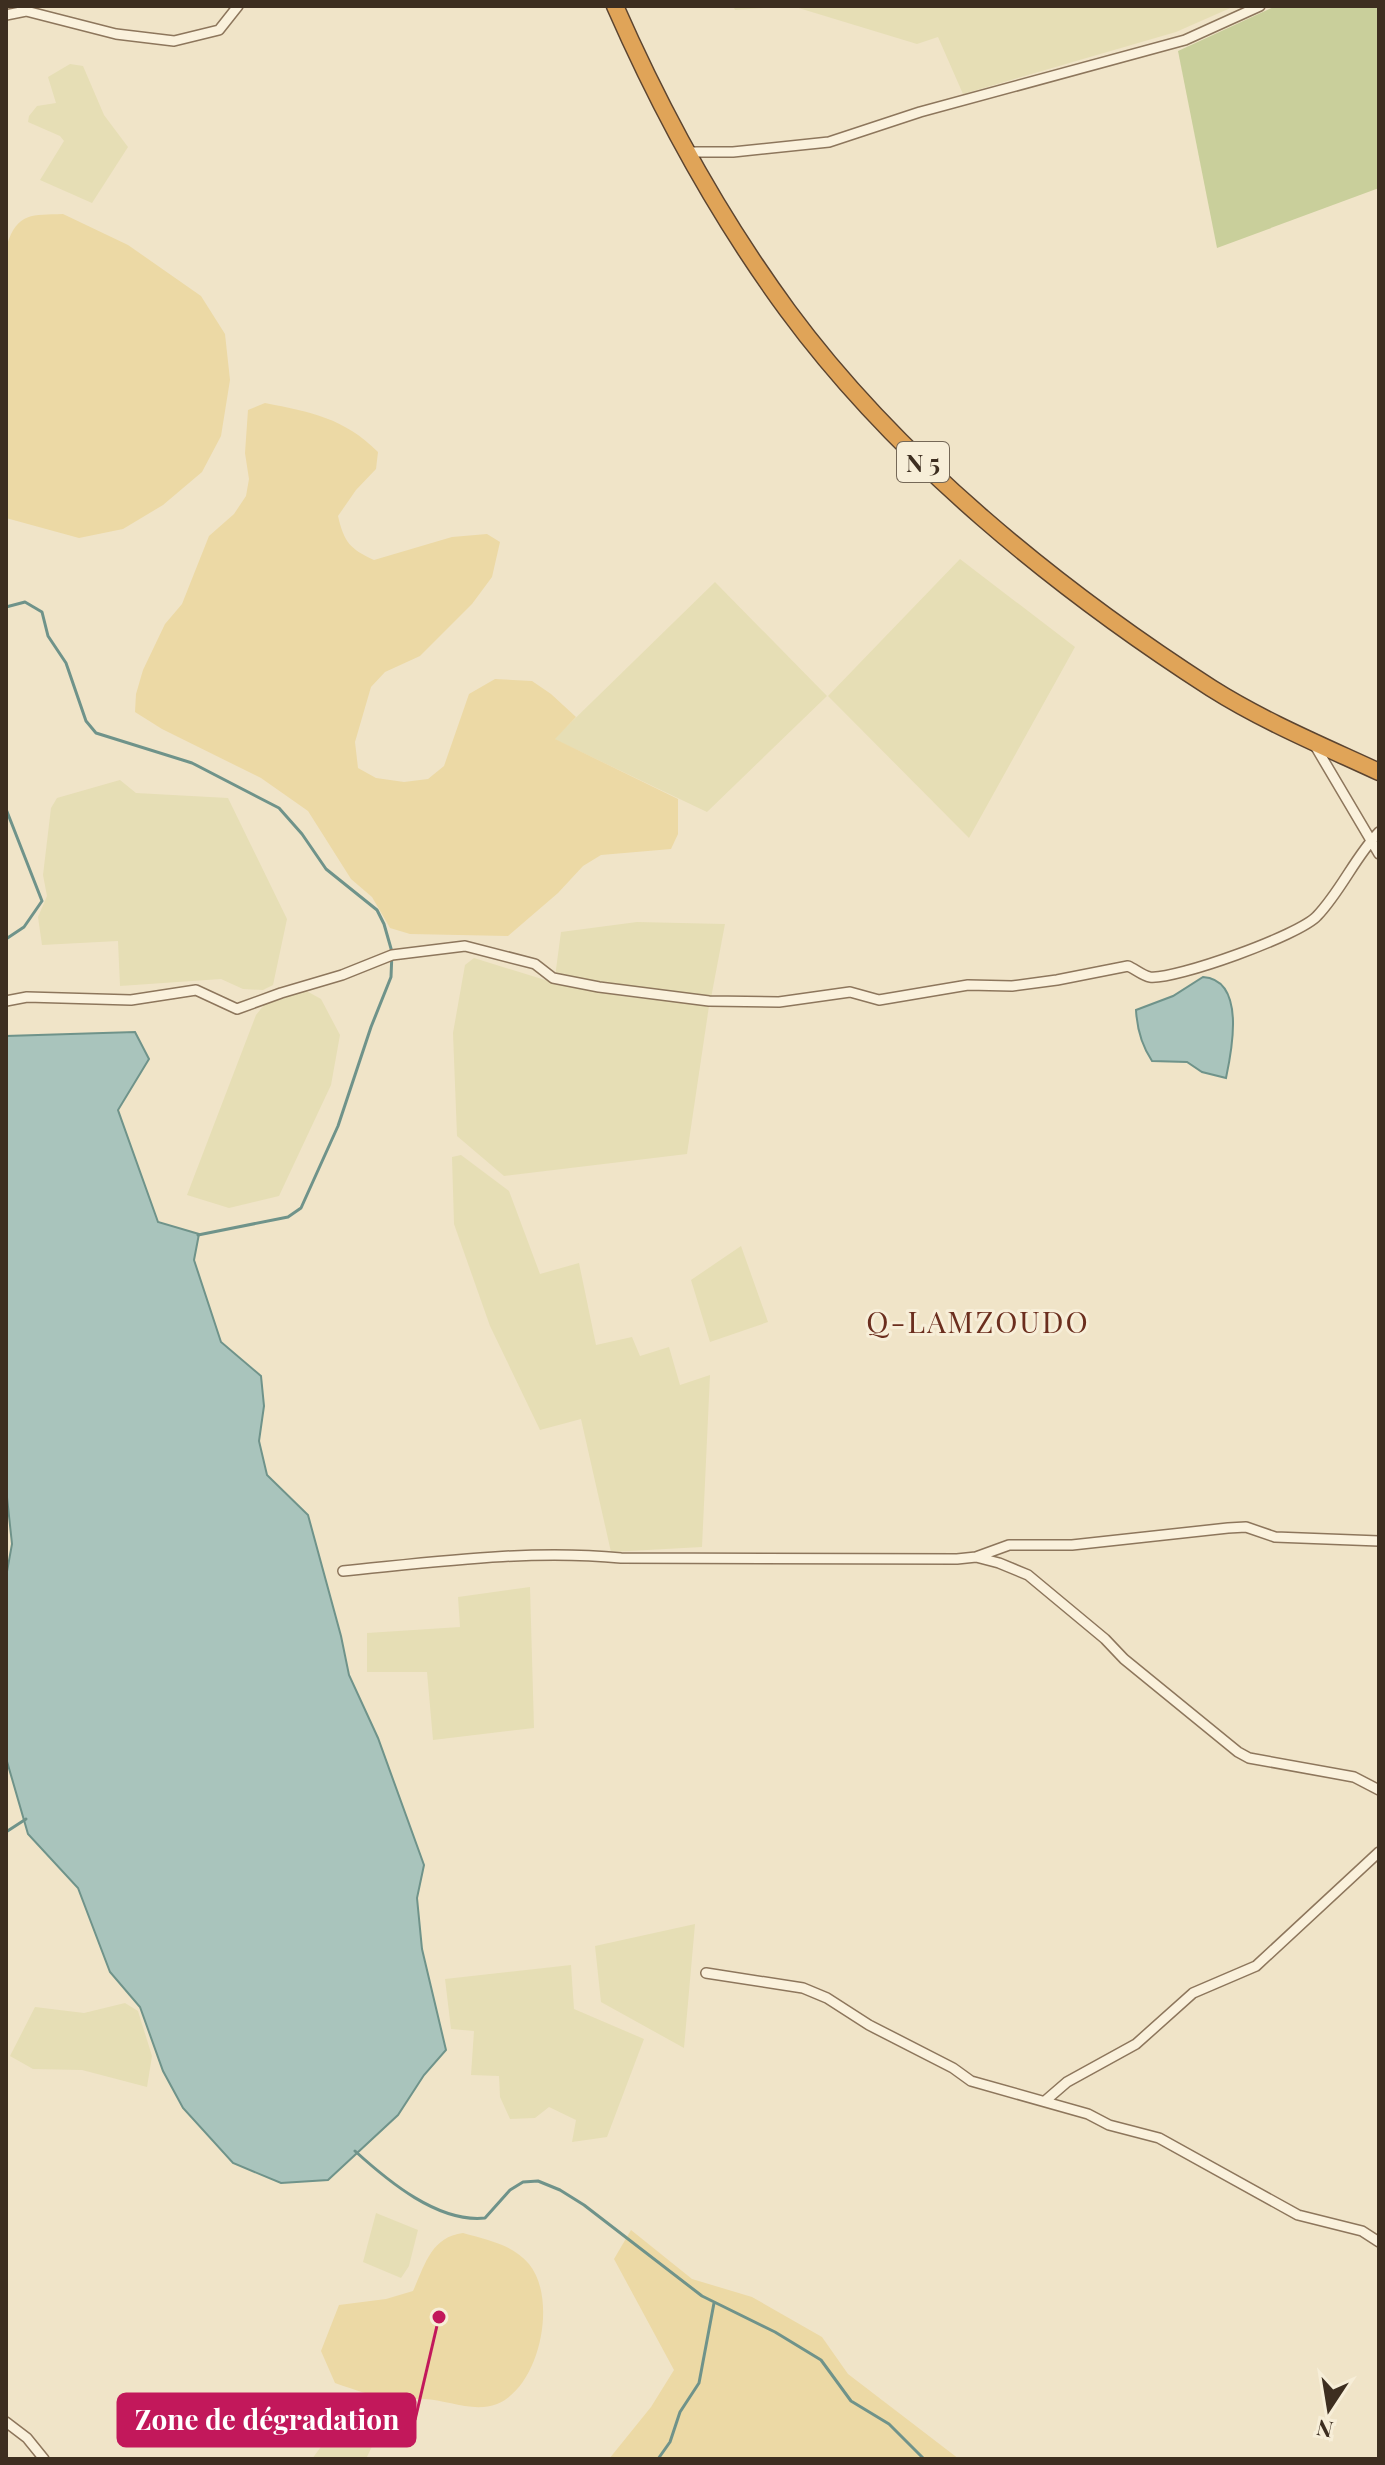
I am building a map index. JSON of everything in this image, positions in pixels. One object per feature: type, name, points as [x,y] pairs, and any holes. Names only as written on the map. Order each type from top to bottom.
[{"type":"highway","name":"N 5","points":[[615,6],[634,50],[687,152],[748,254],[789,313],[834,368],[933,471],[1038,563],[1213,689],[1379,772]]},
{"type":"street","points":[[6,15],[26,11],[116,34],[174,41],[219,30],[238,6]]},
{"type":"street","points":[[687,152],[733,152],[829,142],[920,112],[1185,40],[1260,6]]},
{"type":"street","points":[[1312,741],[1379,854]]},
{"type":"street","points":[[6,1001],[27,997],[131,1000],[196,990],[237,1009],[342,975],[392,955],[465,946],[535,964],[553,978],[709,1001],[779,1002],[850,992],[879,1000],[968,985],[1012,986],[1057,980],[1128,966],[1148,977],[1166,976],[1246,951],[1296,931],[1316,918],[1379,832]]},
{"type":"street","points":[[343,1571],[515,1555],[957,1559],[976,1557],[1009,1545],[1072,1545],[1246,1527],[1275,1537],[1379,1541]]},
{"type":"street","points":[[976,1557],[1028,1575],[1238,1752],[1249,1758],[1354,1777],[1379,1790]]},
{"type":"street","points":[[1045,2101],[1067,2082],[1136,2044],[1193,1993],[1256,1966],[1379,1852]]},
{"type":"street","points":[[706,1973],[803,1988],[827,1998],[869,2025],[953,2068],[971,2081],[1159,2138],[1298,2215],[1362,2231],[1379,2242]]},
{"type":"street","points":[[6,2422],[27,2438],[44,2459]]},
{"type":"shaded area","points":[[733,6],[792,6],[735,10]]},
{"type":"shaded area","points":[[792,6],[1235,6],[1176,32],[963,94],[938,37],[917,44]]},
{"type":"shaded area","points":[[70,64],[83,66],[104,115],[128,147],[92,203],[40,180],[64,141],[60,136],[28,122],[37,106],[56,103],[48,77]]},
{"type":"shaded area","points":[[960,559],[1075,647],[969,838],[828,696]]},
{"type":"shaded area","points":[[715,582],[827,696],[707,812],[554,739]]},
{"type":"shaded area","points":[[120,780],[136,793],[228,798],[287,919],[273,985],[263,990],[243,989],[221,979],[120,986],[118,941],[42,945],[38,917],[47,896],[43,875],[51,808],[57,798]]},
{"type":"shaded area","points":[[637,922],[725,924],[711,998],[555,977],[561,932]]},
{"type":"shaded area","points":[[474,958],[558,984],[621,996],[709,1006],[687,1154],[504,1176],[457,1136],[453,1033],[465,965]]},
{"type":"shaded area","points":[[303,989],[321,999],[340,1035],[331,1085],[279,1196],[229,1208],[187,1195],[256,1015],[264,1005]]},
{"type":"shaded area","points":[[461,1155],[509,1191],[540,1274],[579,1263],[596,1345],[632,1337],[640,1356],[669,1347],[680,1385],[710,1375],[702,1547],[611,1552],[581,1419],[540,1430],[490,1326],[454,1224],[452,1157]]},
{"type":"shaded area","points":[[741,1246],[768,1322],[710,1342],[691,1280]]},
{"type":"shaded area","points":[[530,1587],[534,1728],[433,1740],[427,1672],[367,1672],[367,1633],[460,1627],[458,1597]]},
{"type":"shaded area","points":[[695,1924],[684,2048],[601,2002],[595,1946]]},
{"type":"shaded area","points":[[571,1965],[574,2009],[644,2039],[607,2137],[572,2142],[576,2120],[549,2107],[535,2118],[510,2119],[500,2097],[499,2076],[471,2075],[474,2031],[451,2029],[445,1979]]},
{"type":"shaded area","points":[[125,2003],[138,2011],[152,2056],[147,2087],[82,2070],[33,2069],[10,2056],[35,2007],[84,2013]]},
{"type":"shaded area","points":[[376,2213],[418,2230],[409,2266],[401,2278],[363,2262]]},
{"type":"shaded area","points":[[355,2400],[387,2415],[366,2459],[312,2459]]},
{"type":"green space","points":[[1276,6],[1379,6],[1379,188],[1217,248],[1178,51]]},
{"type":"sand","points":[[63,214],[128,245],[201,296],[225,334],[230,380],[221,436],[202,472],[163,505],[123,529],[79,538],[6,518],[7,245],[21,221],[35,216]]},
{"type":"sand","points":[[265,403],[326,418],[352,431],[378,452],[376,469],[338,516],[349,544],[359,552],[374,560],[452,537],[487,534],[500,542],[492,577],[472,604],[420,656],[385,672],[371,687],[355,742],[358,768],[376,778],[404,782],[428,779],[444,766],[469,694],[495,679],[532,681],[576,717],[555,739],[678,799],[678,834],[671,849],[601,855],[583,866],[558,893],[508,936],[410,934],[390,928],[372,897],[351,879],[308,811],[261,778],[162,729],[135,712],[143,670],[165,624],[182,604],[209,536],[234,514],[246,496],[249,479],[245,453],[248,410]]},
{"type":"sand","points":[[631,2230],[692,2279],[752,2297],[822,2337],[848,2374],[959,2459],[609,2459],[651,2407],[674,2370],[614,2259]]},
{"type":"sand","points":[[463,2233],[515,2252],[529,2264],[538,2279],[543,2319],[540,2341],[534,2361],[512,2395],[497,2404],[470,2407],[424,2399],[392,2400],[335,2383],[321,2351],[339,2305],[386,2299],[413,2291],[436,2246]]},
{"type":"water","points":[[1203,977],[1217,981],[1226,990],[1231,1003],[1233,1035],[1226,1078],[1202,1072],[1187,1062],[1152,1061],[1139,1031],[1136,1010],[1173,996]]},
{"type":"water","points":[[135,1032],[149,1059],[118,1110],[158,1222],[199,1234],[194,1260],[221,1342],[261,1376],[264,1406],[259,1441],[267,1475],[308,1515],[349,1675],[378,1738],[424,1865],[417,1898],[422,1949],[446,2050],[424,2075],[398,2115],[328,2180],[281,2183],[233,2163],[183,2108],[163,2071],[140,2007],[110,1972],[78,1888],[28,1834],[6,1758],[6,1577],[12,1544],[6,1488],[6,1036]]},
{"type":"waterway","points":[[6,607],[25,602],[42,612],[48,636],[66,663],[86,721],[96,733],[192,763],[279,808],[326,869],[377,910],[384,924],[392,952],[391,977],[338,1126],[301,1208],[288,1217],[198,1235]]},
{"type":"waterway","points":[[6,809],[42,901],[24,927],[6,939]]},
{"type":"waterway","points":[[6,1832],[26,1819]]},
{"type":"waterway","points":[[355,2151],[415,2198],[467,2218],[485,2218],[510,2190],[523,2182],[538,2181],[560,2190],[702,2296],[775,2332],[821,2360],[851,2401],[889,2424],[924,2459]]},
{"type":"waterway","points":[[658,2459],[670,2442],[680,2412],[699,2383],[714,2303]]},
{"type":"place","name":"Zone de dégradation","points":[[439,2317]]},
{"type":"district","name":"Q-LAMZOUDO","points":[[978,1321]]}]
